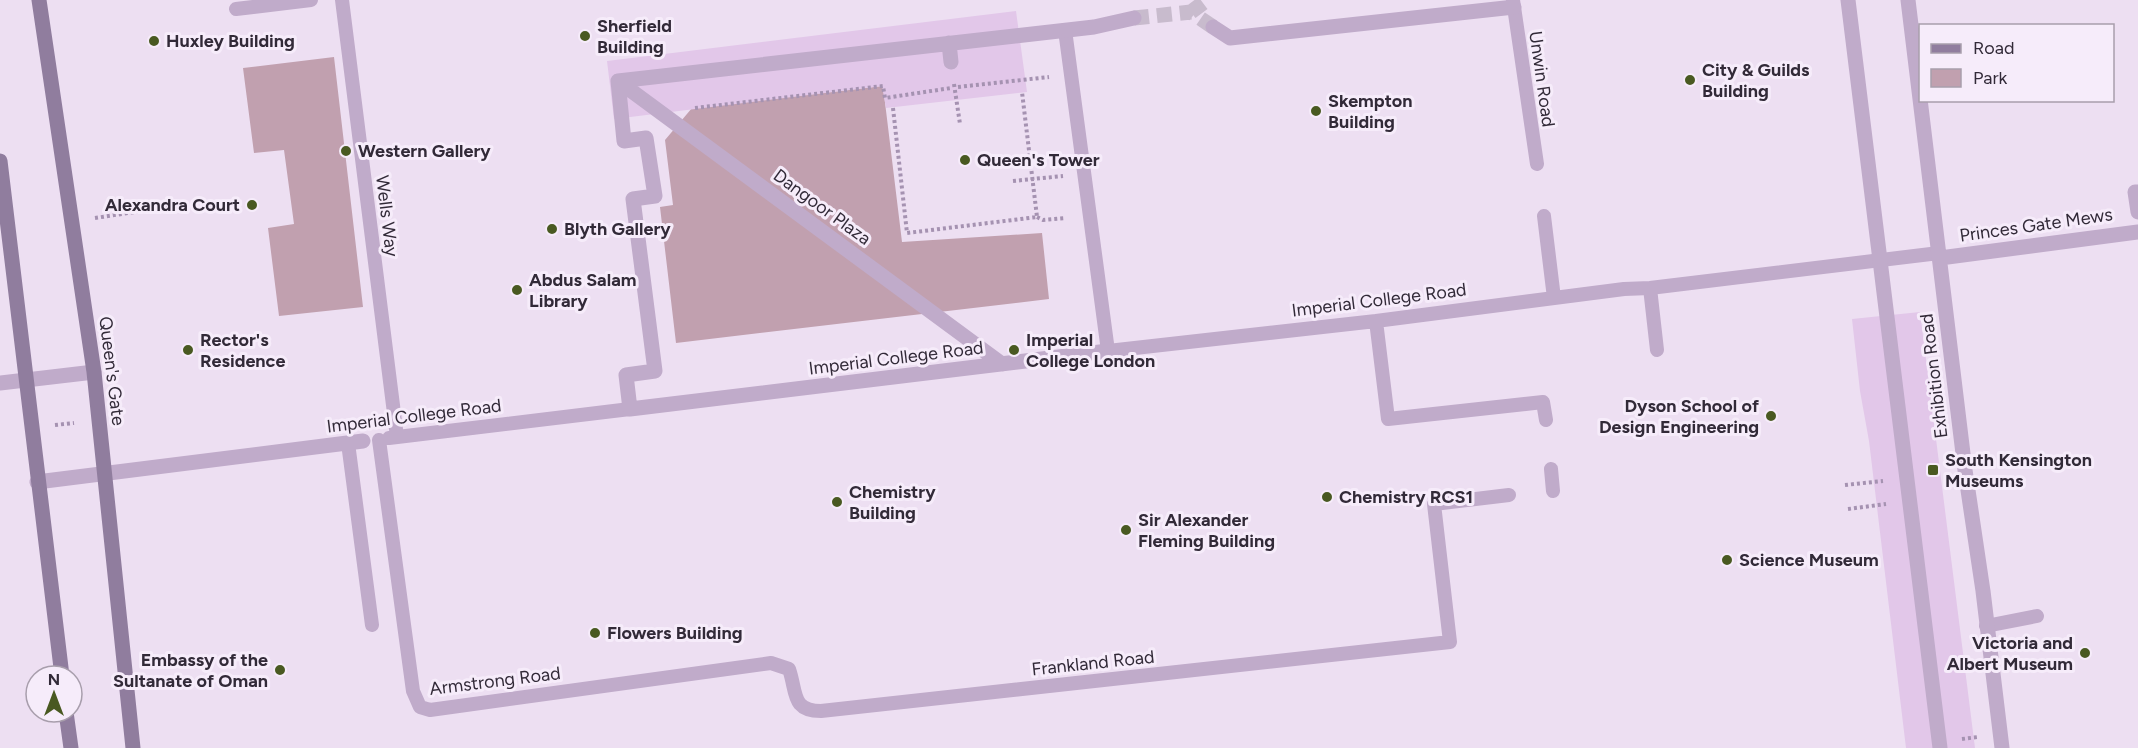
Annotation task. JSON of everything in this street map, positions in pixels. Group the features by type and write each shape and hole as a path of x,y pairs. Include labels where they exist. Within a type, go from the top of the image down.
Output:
{"street":[{"name":"Queen's Gate","path":"39,0 94,372 133,748"},
{"path":"1848,0 1940,748"},
{"name":"Exhibition Road","path":"1910,0 1919,79"},
{"path":"1213,27 1230,38 1513,4"},
{"path":"630,409 626,375 655,371 633,199 635,195 655,196 646,138 628,145 624,141 618,81 1094,27 1134,18"},
{"path":"949,43 951,62"},
{"name":"Dangoor Plaza","path":"618,81 1002,364"},
{"name":"Exhibition Road","path":"1922,102 1963,458 2002,748"},
{"path":"0,161 60,664"},
{"name":"Princes Gate Mews","path":"2138,192 2135,192 2138,212"},
{"name":"Princes Gate Mews","path":"1939,256 2138,232"},
{"name":"Imperial College Road","path":"630,409 1108,351"},
{"path":"0,383 94,372"},
{"name":"Imperial College Road","path":"37,482 363,441"},
{"path":"68,724 71,748"}],"lane":[{"path":"236,9 311,0"},
{"name":"Wells Way","path":"342,0 397,437"},
{"name":"Unwin Road","path":"1513,4 1537,164"},
{"path":"1065,30 1108,351"},
{"path":"1544,216 1554,297"},
{"name":"Imperial College Road","path":"1108,351 1376,321 1554,297 1650,288 1881,260 1939,256"},
{"path":"1650,288 1658,350"},
{"path":"1376,321 1388,419 1544,402 1545,420"},
{"name":"Imperial College Road","path":"363,441 630,409"},
{"name":"Armstrong Road","path":"379,440 413,691 420,707 430,710 771,663"},
{"path":"348,443 372,625"},
{"path":"1551,469 1553,491"},
{"name":"Frankland Road","path":"771,663 780,664 789,669 796,699 800,706 808,711 821,711 1450,642 1434,504 1509,495"},
{"path":"1986,626 2037,616"}],"path":[{"path":"692,108 883,86 885,98 955,87 1071,74"},
{"path":"1022,92 1037,218"},
{"path":"728,95 730,103"},
{"path":"956,101 960,124"},
{"path":"893,108 907,233 1037,218 1043,220 1090,215"},
{"path":"1013,181 1084,174"},
{"path":"92,219 181,205"},
{"path":"51,426 75,423"},
{"path":"1845,485 1870,482"}],"green space":[{"path":"334,57 363,307 279,316 268,228 294,224 284,150 254,153 243,68"},
{"path":"883,86 902,242 1042,233 1049,299 676,343 660,207 673,205 665,140 692,108"}],"shaded area":[{"path":"1016,11 1027,92 886,108 882,86 614,119 607,61"},
{"path":"1920,312 1975,748 1906,748 1869,441 1860,391 1852,319"}],"tunnel":[{"path":"1191,12 1207,0"},
{"path":"1134,18 1191,12 1213,27"}],"place":[{"name":"Sherfield Building","path":"585,36"},
{"name":"Huxley Building","path":"154,41"},
{"name":"City & Guilds Building","path":"1690,80"},
{"name":"Skempton Building","path":"1316,111"},
{"name":"Western Gallery","path":"346,151"},
{"name":"Queen's Tower","path":"965,160"},
{"name":"Alexandra Court","path":"252,205"},
{"name":"Blyth Gallery","path":"552,229"},
{"name":"Abdus Salam Library","path":"517,290"},
{"name":"Rector's Residence","path":"188,350"},
{"name":"Imperial College London","path":"1014,350"},
{"name":"Dyson School of Design Engineering","path":"1771,416"},
{"name":"South Kensington Museums","path":"1933,470"},
{"name":"Chemistry RCS1","path":"1327,497"},
{"name":"Chemistry Building","path":"837,502"},
{"name":"Sir Alexander Fleming Building","path":"1126,530"},
{"name":"Science Museum","path":"1727,560"},
{"name":"Flowers Building","path":"595,633"},
{"name":"Victoria and Albert Museum","path":"2085,653"},
{"name":"Embassy of the Sultanate of Oman","path":"280,670"}]}
